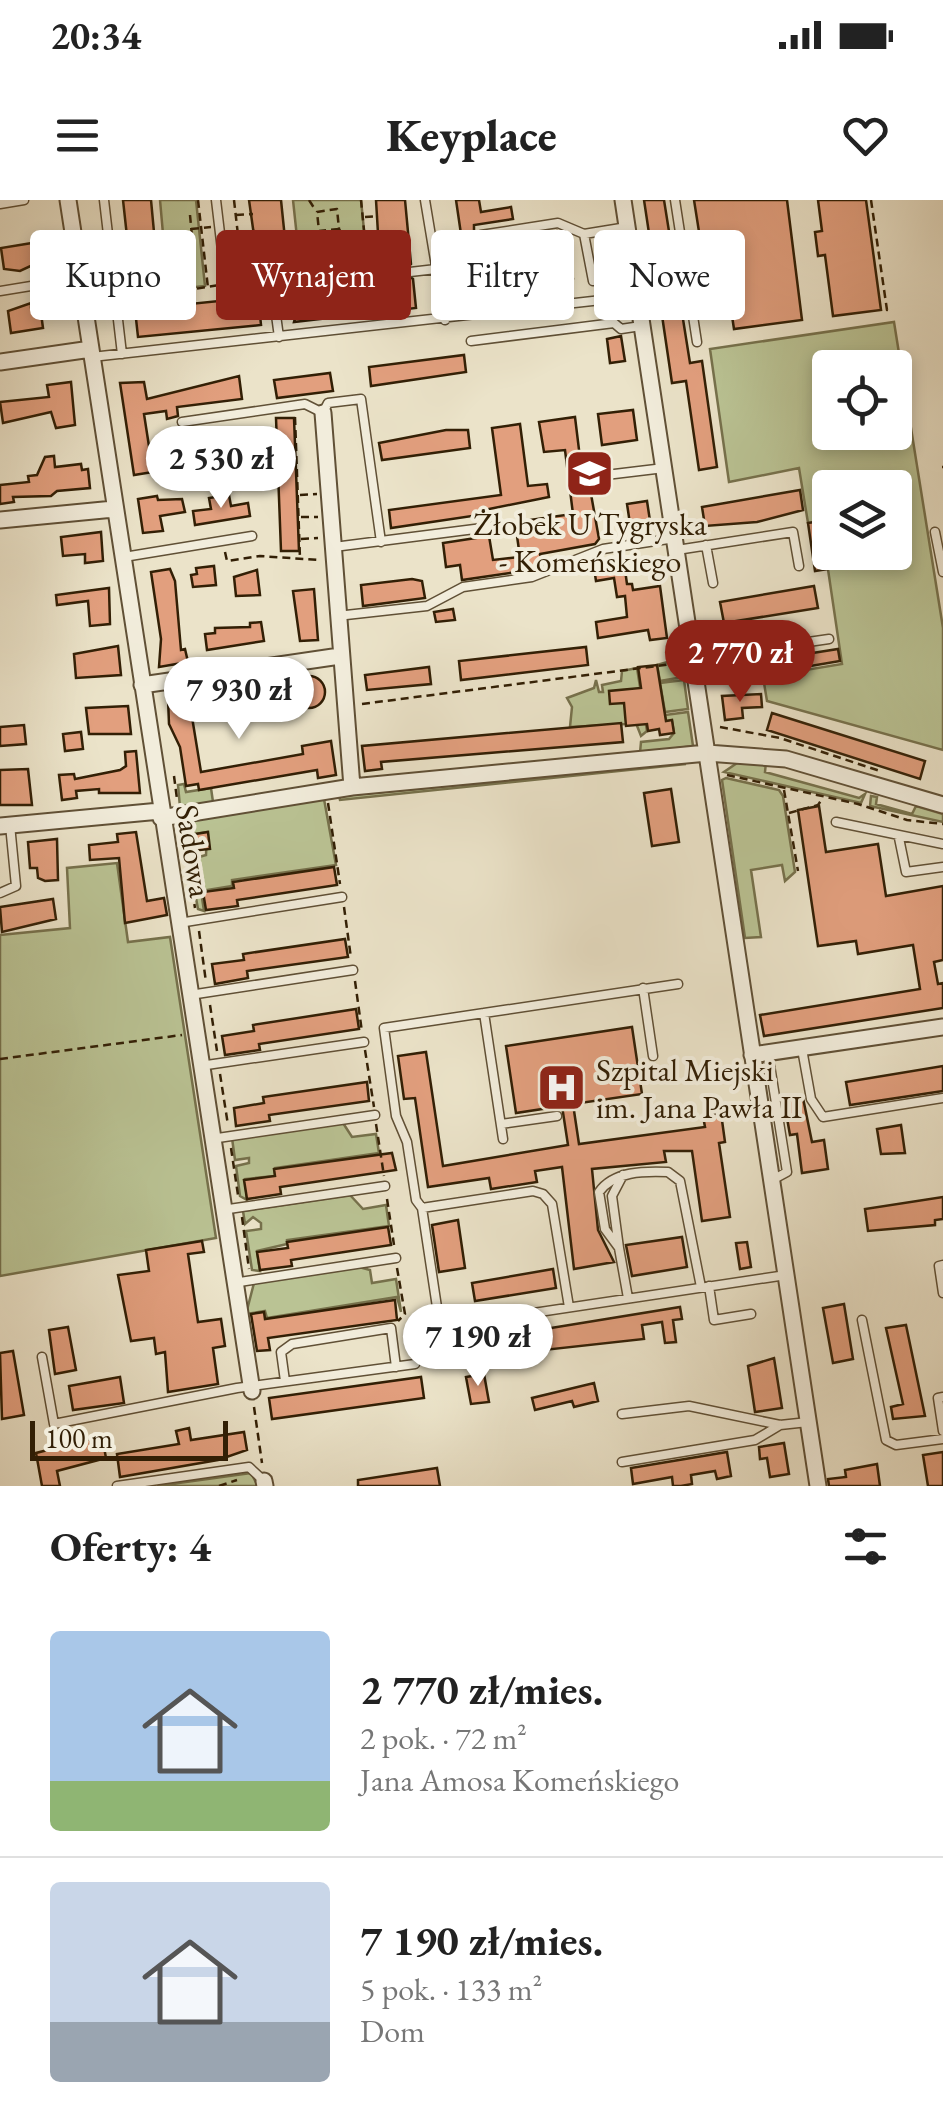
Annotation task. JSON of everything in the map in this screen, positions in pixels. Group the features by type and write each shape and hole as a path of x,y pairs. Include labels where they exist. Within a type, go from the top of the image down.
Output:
{"street":[{"name":"Sadowa","path":"68,200 73,230"},
{"path":"622,200 627,230"},
{"name":"Sadowa","path":"86,320 251,1389"},
{"path":"641,320 707,753 760,1054 771,1180 818,1486"},
{"path":"0,362 91,353"},
{"path":"323,413 352,787"},
{"path":"0,520 114,509"},
{"path":"142,684 340,656"},
{"path":"5,826 160,814 352,787 707,753 786,759 943,805"},
{"path":"760,1054 943,1027"}],"lane":[{"path":"0,204 24,200"},
{"path":"104,200 122,354"},
{"path":"216,200 220,230"},
{"path":"425,200 431,238"},
{"path":"676,200 680,256 697,342"},
{"path":"513,230 558,223 584,234 627,227"},
{"path":"584,234 592,281"},
{"path":"0,290 30,286"},
{"path":"277,320 279,337"},
{"path":"91,353 122,354 444,320"},
{"path":"471,341 614,322 621,328 642,326"},
{"path":"182,422 294,406 314,406 323,413 328,403 337,399 362,399 381,542"},
{"path":"606,474 664,468"},
{"path":"333,549 498,526"},
{"path":"337,616 426,606 463,587 532,577 603,549 706,545 793,532 799,566"},
{"path":"936,532 943,572"},
{"path":"123,557 252,536"},
{"path":"706,545 713,584"},
{"path":"692,642 752,634 767,648 829,639"},
{"path":"836,822 943,844"},
{"path":"0,893 16,886 5,826"},
{"path":"899,838 906,872 943,867"},
{"path":"178,923 342,897"},
{"path":"188,995 353,970"},
{"path":"678,984 384,1028 396,1116 407,1142 416,1200 422,1208 440,1327 786,1276"},
{"path":"643,988 653,1056"},
{"path":"484,1013 503,1139"},
{"path":"200,1066 364,1042"},
{"path":"802,1048 811,1099 823,1117 943,1098"},
{"path":"211,1139 375,1115"},
{"path":"501,1124 556,1116"},
{"path":"628,1298 619,1248 605,1229 600,1192 607,1181 622,1175 668,1172 680,1181 714,1320 751,1314"},
{"path":"222,1210 386,1186"},
{"path":"422,1208 533,1191 543,1194 552,1204 569,1307"},
{"path":"233,1283 396,1258"},
{"path":"943,1265 939,1266 943,1292"},
{"path":"862,1320 886,1440 896,1445 943,1435 938,1398 943,1397"},
{"path":"285,1381 281,1352 292,1344 391,1328 396,1366"},
{"path":"42,1357 54,1424 285,1381 414,1364"},
{"path":"622,1414 689,1406 780,1425 808,1422"},
{"path":"622,1462 755,1440 780,1425"},
{"path":"118,1486 249,1467 264,1477"}],"path":[{"path":"198,200 208,288"},
{"path":"234,200 238,230"},
{"path":"309,200 317,212 319,230"},
{"path":"326,230 340,228 337,209 341,200"},
{"path":"362,200 364,230"},
{"path":"871,200 887,310 892,309"},
{"path":"317,212 337,209"},
{"path":"236,215 254,214"},
{"path":"190,215 192,230"},
{"path":"363,217 378,216"},
{"path":"196,290 216,287"},
{"path":"294,406 300,559"},
{"path":"298,495 329,493"},
{"path":"299,517 331,516"},
{"path":"300,539 333,549"},
{"path":"214,554 226,552 227,561 260,556 300,559 333,549"},
{"path":"346,706 615,673 662,662 683,664"},
{"path":"720,774 823,796 907,820 943,824"},
{"path":"174,776 179,809"},
{"path":"784,788 798,870"},
{"path":"326,791 405,1314"},
{"path":"788,814 818,805 823,796"},
{"path":"0,1059 194,1034"},
{"path":"251,1389 264,1477"}],"green space":[{"path":"160,200 196,200 205,286 196,287 196,230 163,230"},
{"path":"293,200 361,200 364,230 296,230"},
{"path":"894,322 898,350 812,350 812,450 912,450 912,434 943,628 943,750 767,701 763,677 842,664 828,570 912,570 912,470 812,470 812,523 808,523 799,468 729,482 710,349"},
{"path":"671,661 681,664 683,677 660,681 657,665"},
{"path":"637,668 647,731 641,736 632,713 626,724 570,727 572,707 567,698 594,688 596,680 599,692 603,692 602,685 621,681 622,671"},
{"path":"684,680 688,709 665,712 660,683"},
{"path":"688,712 693,746 640,753 641,742 669,739 674,733 672,721 666,721 665,715"},
{"path":"740,761 766,762 765,772 859,798 865,794 861,803 724,772"},
{"path":"686,764 340,800 339,796"},
{"path":"722,780 779,790 783,796 795,872 785,881 782,865 751,870 761,937 745,938"},
{"path":"184,784 186,792 211,788 213,802 180,807 178,785"},
{"path":"871,796 877,797 876,804 912,814 916,806 943,814 943,822 870,806"},
{"path":"324,799 336,865 232,880 232,886 201,891 204,911 198,909 189,860 206,855 207,832 188,835 187,839 184,821"},
{"path":"117,863 128,942 170,937 216,1238 0,1276 0,935 70,928 67,868"},
{"path":"343,1123 352,1137 376,1134 379,1153 275,1168 275,1176 245,1179 247,1200 240,1196 236,1166 249,1163 249,1158 235,1160 232,1138"},
{"path":"350,1195 363,1209 386,1205 389,1226 287,1240 287,1244 257,1251 260,1271 252,1270 246,1231 261,1229 261,1223 253,1217 245,1224 243,1211"},
{"path":"359,1267 370,1270 372,1283 396,1279 401,1312 397,1297 267,1318 265,1311 246,1314 254,1283"},
{"path":"251,1473 258,1486 157,1486"}],"building":[{"path":"123,200 151,200 154,230 126,230"},
{"path":"249,200 281,200 284,230 253,230"},
{"path":"376,200 405,200 408,230 378,230"},
{"path":"456,200 479,200 481,212 511,207 513,219 460,230"},
{"path":"644,200 664,200 669,230 649,230"},
{"path":"694,200 787,200 802,320 734,329 733,320 745,320 745,230 699,230"},
{"path":"818,200 866,200 881,310 833,316 825,255 818,256 815,232 822,231"},
{"path":"30,243 30,266 20,271 4,269 1,248"},
{"path":"411,278 413,279 416,308 411,309"},
{"path":"216,301 216,320 260,320 261,325 138,337 136,320 196,320 196,303"},
{"path":"30,303 30,320 42,320 43,328 11,333 8,311"},
{"path":"663,320 683,320 690,363 702,361 717,467 699,470 686,381 672,383"},
{"path":"621,336 625,361 610,363 607,339"},
{"path":"464,355 466,372 371,386 369,367"},
{"path":"330,373 333,391 277,398 274,380"},
{"path":"239,376 242,399 177,407 178,416 167,419 166,411 144,414 153,472 134,475 120,383 144,382 147,399"},
{"path":"71,382 75,425 56,428 51,412 3,423 0,402 49,397 47,385"},
{"path":"633,410 637,440 602,445 598,414"},
{"path":"575,417 580,458 594,457 595,473 599,472 602,493 591,494 599,539 595,544 540,554 542,565 530,570 462,580 460,565 446,567 443,543 489,536 493,560 520,557 515,522 573,514 565,450 544,452 539,422"},
{"path":"276,418 294,418 299,551 281,551"},
{"path":"520,424 528,486 547,484 549,497 479,511 479,515 391,528 389,510 501,495 492,428"},
{"path":"446,430 468,430 470,448 382,460 379,443"},
{"path":"228,439 231,457 196,462 193,445"},
{"path":"54,456 55,467 81,464 82,470 88,469 90,488 57,491 51,496 13,497 14,502 0,504 0,485 29,482 28,476 37,475 45,457"},
{"path":"800,490 803,510 757,522 705,526 702,507"},
{"path":"229,495 231,506 248,503 250,516 195,525 193,511 211,509 209,498"},
{"path":"157,496 158,500 182,499 185,512 160,516 163,531 143,533 138,499"},
{"path":"647,501 652,534 632,537 627,504"},
{"path":"101,532 103,561 85,563 85,554 63,556 61,537"},
{"path":"624,563 627,584 632,584 633,590 660,586 667,638 650,640 648,630 598,638 596,622 627,617 625,596 617,597 614,578 596,581 594,568"},
{"path":"214,566 216,585 193,587 191,575 197,574 196,568"},
{"path":"170,569 175,581 181,650 185,649 188,662 159,667 161,639 151,572"},
{"path":"257,570 260,595 236,596 234,577"},
{"path":"422,581 425,598 363,606 361,585"},
{"path":"814,586 818,608 724,623 720,602"},
{"path":"109,588 110,624 90,626 88,601 57,605 56,595"},
{"path":"314,589 318,640 300,641 293,591"},
{"path":"453,609 455,620 436,622 434,612"},
{"path":"261,622 264,641 207,650 205,634 215,633 215,628 250,627 250,623"},
{"path":"118,646 121,675 76,678 74,654"},
{"path":"586,647 588,665 461,680 459,661"},
{"path":"838,649 840,661 758,675 756,662"},
{"path":"735,662 737,678 719,680 717,664"},
{"path":"657,665 666,721 672,720 674,733 660,735 659,729 648,731 647,724 626,726 624,703 610,704 609,691 641,688 638,667"},
{"path":"429,667 431,684 367,690 365,675"},
{"path":"309,676 320,681 325,692 320,703 309,708 298,703 293,692 298,681"},
{"path":"274,682 278,703 192,717 201,772 303,754 302,746 331,741 336,775 318,778 317,770 199,790 198,784 186,786 180,747 169,724 168,698 188,694 190,702"},
{"path":"761,694 762,707 742,708 743,718 725,720 722,696"},
{"path":"128,706 131,734 89,734 86,708"},
{"path":"772,713 925,761 920,779 767,730"},
{"path":"621,723 623,742 381,762 382,769 365,771 362,746"},
{"path":"24,725 26,744 0,746 0,727"},
{"path":"81,732 83,749 65,751 63,734"},
{"path":"136,751 140,793 76,791 77,798 62,800 59,775 74,774 75,779 120,770 126,766 125,752"},
{"path":"28,769 32,805 0,805 0,770"},
{"path":"671,789 679,842 652,846 644,793"},
{"path":"819,806 826,852 878,844 886,896 943,886 943,960 934,962 938,984 943,983 943,1008 764,1036 760,1015 920,989 913,945 858,954 856,941 818,946 798,810"},
{"path":"136,832 147,901 164,898 167,915 125,923 119,858 90,860 89,845 118,842 117,834"},
{"path":"208,832 210,849 191,851 189,835"},
{"path":"57,839 58,880 45,881 38,878 37,868 30,868 28,842"},
{"path":"334,867 337,885 237,900 238,906 206,910 203,892 234,888 233,882"},
{"path":"53,899 56,919 2,932 0,907"},
{"path":"345,939 348,957 247,971 248,978 215,984 212,964 244,960 243,954"},
{"path":"356,1009 359,1029 259,1044 260,1050 225,1055 222,1036 254,1031 253,1025"},
{"path":"632,1027 642,1094 573,1104 579,1144 705,1127 703,1116 721,1113 725,1142 719,1143 730,1217 702,1221 692,1151 664,1151 666,1162 592,1169 598,1230 614,1262 574,1269 562,1167 535,1171 537,1182 491,1189 489,1178 428,1187 415,1098 404,1099 398,1056 426,1052 443,1166 568,1145 562,1106 516,1113 506,1046"},
{"path":"943,1066 943,1091 850,1105 846,1082"},
{"path":"367,1082 369,1101 269,1115 270,1121 236,1126 234,1108 264,1103 263,1097"},
{"path":"803,1098 812,1142 824,1140 828,1169 802,1173 797,1134 790,1135 784,1101"},
{"path":"901,1125 905,1153 881,1154 877,1129"},
{"path":"392,1153 396,1170 280,1187 281,1194 247,1199 244,1180 275,1176 274,1169"},
{"path":"943,1197 943,1219 935,1220 935,1225 868,1231 865,1209"},
{"path":"458,1220 465,1268 439,1272 432,1225"},
{"path":"388,1227 391,1245 291,1260 292,1266 260,1270 257,1252 288,1248 287,1242"},
{"path":"682,1237 687,1267 632,1276 626,1245"},
{"path":"202,1241 204,1252 188,1254 198,1322 221,1319 225,1346 213,1348 218,1384 168,1392 165,1352 156,1354 154,1338 131,1341 118,1275 149,1271 146,1250"},
{"path":"747,1242 751,1267 740,1269 736,1243"},
{"path":"553,1269 556,1288 475,1301 472,1283"},
{"path":"395,1300 397,1320 268,1338 270,1350 257,1351 251,1314 264,1312 265,1319"},
{"path":"844,1304 853,1359 833,1363 823,1308"},
{"path":"680,1307 682,1319 673,1320 676,1342 665,1343 662,1322 642,1325 644,1339 517,1353 514,1334"},
{"path":"906,1325 925,1416 893,1419 891,1407 903,1404 886,1328"},
{"path":"68,1327 76,1370 55,1374 49,1330"},
{"path":"470,1340 473,1358 436,1359 434,1346"},
{"path":"13,1351 24,1415 2,1419 0,1353"},
{"path":"774,1358 782,1408 755,1412 748,1366"},
{"path":"484,1374 489,1402 471,1404 466,1377"},
{"path":"120,1377 124,1403 73,1410 69,1386"},
{"path":"421,1377 424,1398 272,1419 269,1398"},
{"path":"594,1383 598,1401 574,1407 572,1401 535,1410 532,1398"},
{"path":"189,1428 191,1440 244,1432 247,1450 218,1460 120,1477 117,1454 179,1444 176,1431"},
{"path":"102,1436 106,1458 57,1471 60,1486 42,1486 36,1453"},
{"path":"784,1443 789,1474 770,1477 767,1458 760,1459 759,1447"},
{"path":"727,1452 731,1476 717,1479 715,1471 691,1475 692,1484 681,1486 673,1486 672,1477 633,1484 631,1468"},
{"path":"943,1452 943,1486 928,1486 923,1455"},
{"path":"877,1464 880,1486 829,1486 828,1479 846,1477 845,1470"},
{"path":"437,1468 440,1486 358,1486 358,1480"}],"place":[{"name":"Żłobek U Tygryska - Komeńskiego","path":"590,474"},
{"name":"Szpital Miejski im. Jana Pawła II","path":"561,1088"}]}
